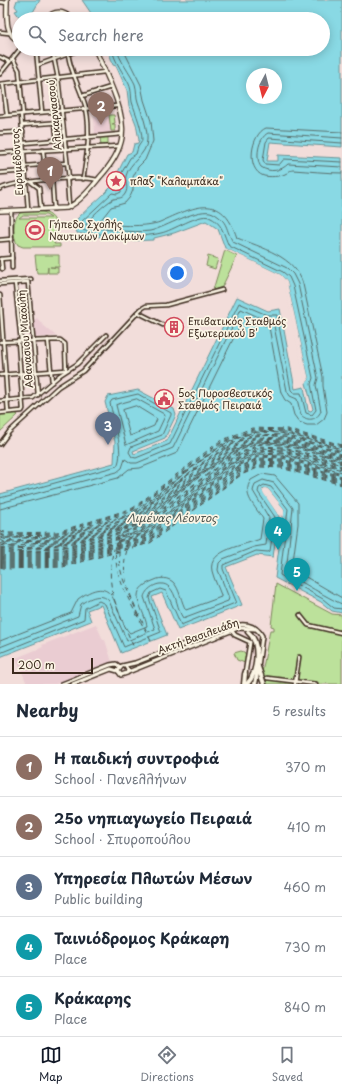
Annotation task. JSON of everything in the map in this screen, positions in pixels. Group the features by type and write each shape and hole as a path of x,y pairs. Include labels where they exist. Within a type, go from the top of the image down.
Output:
{"main road":[{"path":"7,1 9,33 12,35"},
{"path":"0,211 69,207 86,194 109,166 119,146 122,134 118,106 98,56"},
{"path":"245,684 253,674 256,653 254,638 248,632"},
{"path":"254,684 258,667"},
{"path":"258,667 264,684"},
{"path":"245,674 245,684"}],"street":[{"path":"0,2 7,1"},
{"path":"0,32 9,33"},
{"path":"0,74 15,56"},
{"path":"37,56 42,112"},
{"name":"Αλικαρνασσού","path":"53,56 58,78 67,163 69,207"},
{"path":"38,65 63,56"},
{"path":"70,56 86,109 88,149 83,179"},
{"path":"0,57 10,62"},
{"name":"Ευρυμέδοντος","path":"13,59 18,68 20,82 22,124 28,183 28,209"},
{"path":"7,115 2,84 105,72"},
{"path":"82,96 111,87"},
{"path":"0,116 118,106"},
{"path":"22,124 62,122"},
{"path":"55,123 56,140"},
{"path":"0,133 23,132"},
{"path":"24,143 122,134"},
{"path":"0,153 119,146"},
{"path":"44,150 46,180"},
{"path":"26,166 67,163"},
{"path":"0,173 26,171"},
{"path":"0,189 12,184 46,180 98,180"},
{"path":"52,180 54,209"},
{"path":"28,183 40,188 41,209"},
{"path":"11,210 12,268"},
{"path":"0,240 12,239"},
{"path":"2,269 0,259 12,258"},
{"path":"0,281 31,279 28,282 0,284"},
{"name":"Αθανασιου Μιαούλη","path":"28,282 38,395"},
{"path":"0,413 22,411 23,400 15,283"},
{"path":"0,444 9,432 58,387 83,371 137,312 146,306 166,305 222,290"},
{"path":"0,295 2,342 6,374 8,412"},
{"path":"137,312 163,324"},
{"path":"0,401 31,399 38,395 66,370 77,364 106,335"},
{"path":"48,340 52,383"},
{"path":"2,342 60,340 65,344 66,370"},
{"path":"0,375 66,370"},
{"path":"300,615 308,626 342,633"},
{"name":"Ακτή Βασιλειάδη","path":"62,684 110,665 116,664 120,667 126,667 229,627 247,624 256,630"},
{"path":"229,627 231,631 250,642 245,674"},
{"name":"Ακτή Βασιλειάδη","path":"73,684 111,669 118,671 122,676 128,672 238,628 246,627 256,630"},
{"path":"238,628 248,632"},
{"path":"256,630 262,638 258,667"},
{"path":"296,683 299,657"},
{"path":"118,671 120,667"},
{"path":"126,667 128,672"},
{"path":"267,678 296,683 316,684"}],"shaded area":[{"path":"103,110 106,110 106,115 116,114 117,132 95,134 94,116 103,115"},
{"path":"37,318 56,336 33,338 32,321"},
{"path":"96,624 103,640 105,640 112,662 56,684 27,684 16,658 43,647 42,645"}],"green space":[{"path":"109,115 114,115 115,123 112,124 115,124 115,131 111,131"},
{"path":"100,137 108,137 108,145 101,146"},
{"name":"Γήπεδο Σχολής Ναυτικών Δοκίμων","path":"32,212 44,212 49,214 53,217 55,222 56,235 54,244 60,244 60,247 23,247 18,245 14,233 14,224 20,213","holes":["23,215 46,215 51,218 19,218"]},
{"path":"225,250 237,256 222,287 213,290"},
{"path":"35,255 59,255 59,267 50,267 58,268 58,273 48,273 48,267 47,273 37,273"},
{"path":"208,256 218,259 215,269 206,266"},
{"path":"14,412 18,415 0,432 0,414"},
{"path":"276,584 332,614 342,615 342,684 266,684 262,673 270,630 274,630 274,627 271,626"},
{"path":"241,651 247,656 245,663 237,660 234,653"}],"water":[{"path":"17,0 40,0 33,12 16,12 15,11 18,10 15,6"},
{"name":"Λιμένας Λέοντος","path":"82,0 342,0 342,147 270,142 267,161 278,161 278,155 342,158 342,613 332,611 321,602 275,578 284,509 268,489 264,488 262,490 279,516 273,557 257,555 226,567 242,605 178,630 162,593 152,597 167,635 121,653 101,605 87,610 91,621 0,657 0,494 114,463 115,442 105,402 108,396 138,390 174,409 176,415 165,438 133,451 134,454 167,441 237,297 268,311 280,309 295,389 304,387 308,410 311,411 313,409 306,383 309,380 287,282 281,275 225,248 218,229 206,221 174,233 154,238 154,240 124,241 77,233 76,228 71,227 76,227 75,222 78,218 112,186 118,190 118,172 127,154 132,152 134,144 138,143 139,140 136,124 129,106 127,90 116,66 113,65 110,56 330,56 330,12 90,12"}],"pier":[{"path":"225,248 281,275 287,282 309,380 306,383 284,280 225,250"},
{"path":"265,488 268,489 284,509 284,517 282,515 282,510 267,491 265,492 281,515 279,516 264,494 262,490"}],"ferry route":[{"path":"0,531 10,533 57,532 133,508 220,441 252,428 287,429 342,445"},
{"path":"0,532 10,534 57,533 133,509 221,442 253,429 287,430 342,446"},
{"path":"0,538 10,535 57,534 133,510 221,443 253,430 287,431 342,447"},
{"path":"10,536 58,535 134,511 222,444 253,431 287,432 342,448"},
{"path":"151,641 126,593 119,576 116,560 116,543 122,527 134,512 222,445 253,432 286,433 342,449"},
{"path":"134,513 191,468 222,446 237,438 253,433 273,432 285,434 342,450"},
{"path":"6,538 58,537 135,514 223,447 253,434 286,435 342,451"},
{"path":"4,538 58,538 136,514 224,448 254,435 286,436 342,452"},
{"path":"136,516 212,457 243,439 255,436 277,436 299,440 342,453"},
{"path":"1,538 10,541 58,539 137,516 225,449 254,437 286,438 342,454"},
{"path":"0,544 9,541 58,540 137,517 226,450 254,438 286,439 342,455"},
{"path":"116,544 124,531 138,518 226,451 254,439 285,440 342,456"},
{"path":"137,519 227,452 255,440 285,441 342,457"},
{"path":"6,543 59,542 138,520 227,453 255,441 285,442 342,458"},
{"path":"4,543 59,543 139,521 228,454 255,442 285,443 342,459"},
{"path":"134,523 139,522 196,477 229,454 255,443 265,442 287,444 342,460"},
{"path":"132,525 140,523 197,478 230,455 256,444 266,443 287,445 342,461"},
{"path":"130,526 140,524 197,479 230,456 256,445 266,444 287,446 342,462"},
{"path":"0,547 9,549 59,547 141,524 230,457 256,446 284,447 342,463"},
{"path":"0,548 9,550 60,548 141,525 230,458 256,447 284,448 342,464"},
{"path":"126,531 142,526 231,459 256,448 284,449 342,465"},
{"path":"0,550 8,552 60,550 142,527 231,460 256,449 284,450 342,466"},
{"path":"0,551 8,553 60,551 143,528 232,461 257,450 284,451 342,467"},
{"path":"142,530 218,472 248,454 258,451 280,452 301,456 342,468"},
{"path":"0,552 8,554 60,552 144,530 233,462 257,452 283,453 342,469"},
{"path":"120,537 144,531 233,463 257,453 283,454 342,470"},
{"path":"0,554 8,556 61,554 144,532 234,464 257,454 283,455 342,472"},
{"path":"119,540 145,533 234,465 257,455 283,456 342,473"},
{"path":"118,541 145,533 235,466 258,456 283,457 342,474"},
{"path":"118,542 146,534 235,467 258,457 282,458 342,475"},
{"path":"0,558 8,560 61,558 146,535 236,468 258,458 282,459 342,476"},
{"path":"0,559 8,561 61,559 147,536 236,468 258,459 282,460 342,477"},
{"path":"0,560 7,562 62,560 147,537 237,469 258,460 282,461 342,478"},
{"path":"116,546 148,538 237,470 259,461 282,462 342,479"},
{"path":"116,547 148,539 238,471 259,462 282,463 342,480"},
{"path":"116,548 149,540 238,472 259,463 282,464 342,481"},
{"path":"116,549 149,541 239,473 259,464 281,465 342,482"},
{"path":"0,565 7,567 62,565 149,542 240,474 259,465 281,466 342,483"},
{"path":"0,566 7,568 63,566 150,543 240,475 260,466 281,467 342,484"},
{"path":"0,567 7,569 63,567 150,543 241,475 260,467 281,468 342,485"},
{"path":"8,537 58,536 131,514"},
{"path":"8,542 58,541 134,520"},
{"path":"3,544 9,546 59,544 130,524"},
{"path":"1,545 16,547 49,546 82,539 128,526"},
{"path":"0,545 16,548 48,547 127,527"},
{"path":"0,549 30,552 62,548 123,532"},
{"path":"0,534 7,536"},
{"path":"0,535 4,536"},
{"path":"0,553 8,555 60,553 117,538"},
{"path":"0,540 5,542"},
{"path":"0,555 8,557 61,555 116,540"},
{"path":"0,556 8,558 61,556 115,542"},
{"path":"0,557 8,559 61,557 115,543"},
{"path":"115,546 111,561 111,587 118,610 134,648"},
{"path":"0,561 7,563 62,561 113,547"},
{"path":"0,562 7,564 62,562 113,548"},
{"path":"0,563 7,565 62,563 113,549"},
{"path":"0,564 7,566 62,564 113,550"},
{"path":"127,550 125,560 126,581 146,630"},
{"path":"119,552 119,561 123,578 140,619"}],"place":[{"name":"25ο νηπιαγωγείο Πειραιά","path":"101,125"},
{"name":"πλαζ \"Καλαμπάκα\"","path":"116,181"},
{"name":"Η παιδική συντροφιά","path":"50,190"},
{"name":"Γήπεδο Σχολής Ναυτικών Δοκίμων","path":"35,230"},
{"name":"Επιβατικός Σταθμός Εξωτερικού Β'","path":"174,327"},
{"name":"5ος Πυροσβεστικός Σταθμός Πειραιά","path":"164,399"},
{"name":"Υπηρεσία Πλωτών Μέσων","path":"108,445"},
{"name":"Ταινιόδρομος Κράκαρη","path":"278,550"},
{"name":"Κράκαρης","path":"297,591"}]}
